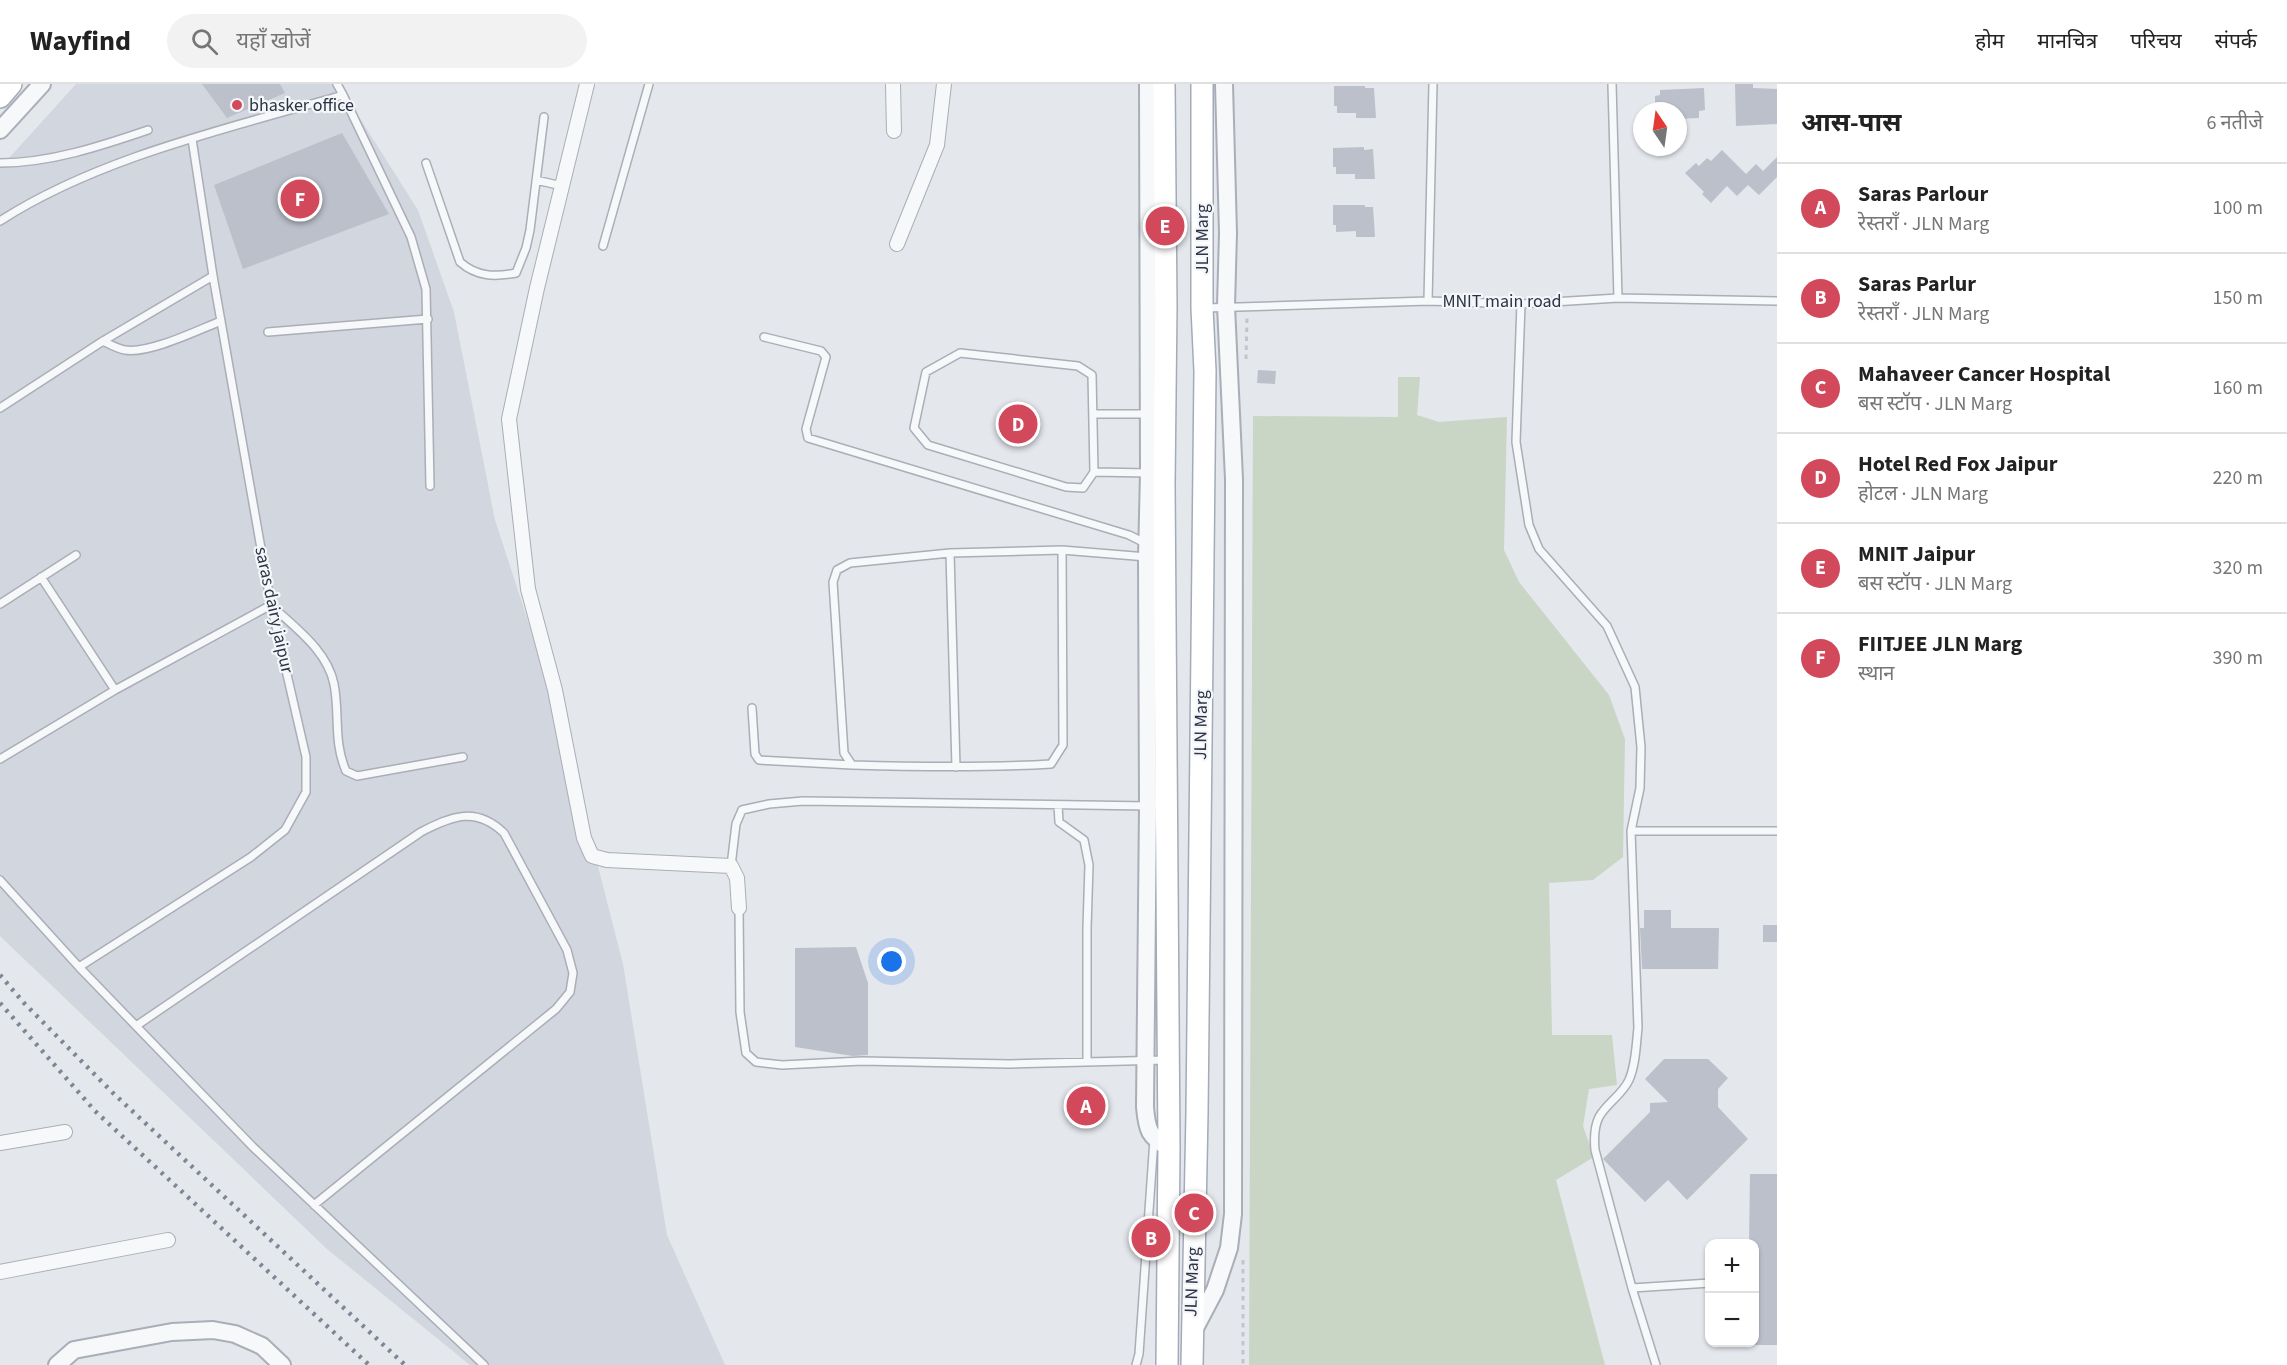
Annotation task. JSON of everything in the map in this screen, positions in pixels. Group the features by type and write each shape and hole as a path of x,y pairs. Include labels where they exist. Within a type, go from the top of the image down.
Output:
{"main road":[{"path":"0,97 11,84"},
{"name":"JLN Marg","path":"1164,84 1157,306 1156,553 1157,806 1168,1060 1162,1144 1167,1365"},
{"name":"JLN Marg","path":"1192,1365 1205,371 1202,308 1202,84"}],"street":[{"path":"0,130 42,84"},
{"path":"588,84 537,288 509,419 528,589 555,690 584,838 592,856 607,860 731,866 737,878 739,908"},
{"path":"893,84 894,131"},
{"path":"897,244 937,145 944,84"},
{"path":"1148,84 1157,306 1149,414 1149,473 1156,553"},
{"path":"1191,1336 1215,1290 1229,1248 1233,1214 1234,479 1226,306 1228,232 1224,84"},
{"path":"1157,806 1145,1059 1146,1124 1162,1144"},
{"path":"0,1143 65,1132"},
{"path":"0,1272 168,1240"},
{"path":"57,1365 74,1350 172,1332 213,1330 235,1334 262,1347 282,1365"}],"lane":[{"path":"337,84 411,237 426,289 430,486"},
{"path":"603,246 649,84"},
{"path":"1428,301 1433,84"},
{"path":"1612,84 1618,298"},
{"path":"0,221 28,202 136,156 343,95"},
{"path":"426,163 460,262 473,271 496,277 516,273 522,261 530,230 544,117"},
{"path":"0,163 59,156 148,130"},
{"name":"saras dairy jaipur","path":"79,967 251,857 285,830 306,792 306,757 271,605 213,276 192,139"},
{"path":"536,180 562,186"},
{"path":"0,408 103,341 213,276"},
{"name":"MNIT main road","path":"1202,308 1428,301 1521,304 1618,298 1777,301"},
{"path":"1521,304 1516,442 1529,525 1539,549 1607,626 1635,687 1641,747 1640,788 1631,831 1638,1028 1635,1061 1629,1080 1617,1098 1599,1117 1594,1133 1600,1175 1656,1365"},
{"path":"268,332 428,319"},
{"path":"103,341 125,351 141,349 159,345 221,321"},
{"path":"764,337 821,351 826,357 806,429 808,438 1129,535 1156,553"},
{"path":"960,353 1078,366 1092,375 1094,414 1094,472 1083,488 1066,487 928,446 914,428 926,372 960,353"},
{"path":"1094,414 1149,414"},
{"path":"1094,472 1149,473"},
{"path":"852,765 844,753 833,582 837,570 850,563 950,553 1062,550 1156,553"},
{"path":"752,708 755,754 759,760 956,767 1051,764 1063,745 1062,550"},
{"path":"950,553 956,767"},
{"path":"0,604 76,555"},
{"path":"42,577 115,690"},
{"path":"0,759 115,690 271,605 314,644 328,668 334,684 339,755 346,771 357,776 464,757"},
{"path":"731,866 736,824 742,810 757,806 803,801 1157,806"},
{"path":"1058,805 1059,822 1084,840 1089,865 1087,1062"},
{"path":"135,1026 429,828 443,820 462,816 481,817 492,821 504,833 567,950 573,973 570,992 556,1009 314,1204"},
{"path":"1631,831 1777,831"},
{"path":"0,880 79,967 253,1147 484,1365"},
{"path":"739,908 740,1012 746,1053 756,1062 782,1065 862,1061 1009,1064 1168,1060"},
{"path":"1136,1365 1162,1144"},
{"path":"1632,1288 1705,1282"}],"shaded area":[{"path":"76,84 338,84 418,210 454,312 495,520 562,726 623,964 667,1235 725,1365 470,1365 327,1249 0,936 0,168"}],"green space":[{"path":"1398,377 1420,377 1417,415 1439,422 1507,417 1504,550 1519,582 1609,695 1625,739 1623,857 1593,880 1549,883 1552,1035 1612,1035 1617,1085 1589,1089 1583,1126 1594,1157 1556,1180 1605,1365 1249,1365 1253,416 1398,417"}],"building":[{"name":"bhasker office","path":"202,84 280,84 285,93 227,118"},
{"path":"1735,84 1753,84 1753,88 1777,89 1777,124 1736,126"},
{"path":"1334,86 1374,88 1376,118 1356,118 1356,113 1337,113 1337,106 1334,106"},
{"path":"1704,88 1705,110 1699,111 1699,118 1687,119 1687,102 1655,102 1655,96 1660,95 1660,90"},
{"path":"342,133 389,214 243,269 214,185"},
{"path":"1364,147 1364,150 1373,149 1375,179 1355,179 1355,174 1336,174 1336,167 1333,167 1333,148"},
{"path":"1722,150 1746,174 1756,164 1763,171 1777,157 1777,177 1759,195 1748,185 1737,196 1727,186 1711,203 1702,194 1704,192 1685,173 1696,163 1699,166 1707,158 1711,161"},
{"path":"1333,205 1373,207 1375,237 1356,237 1356,231 1336,232 1336,225 1333,225"},
{"path":"1258,370 1276,371 1275,384 1257,383"},
{"path":"1644,910 1671,910 1671,928 1719,928 1718,969 1642,969 1640,928 1644,928"},
{"path":"1763,925 1777,925 1777,942 1763,942"},
{"path":"856,947 868,983 868,1055 853,1056 795,1047 795,948"},
{"path":"1664,1059 1708,1059 1728,1078 1718,1089 1718,1107 1748,1139 1687,1200 1668,1180 1645,1202 1603,1159 1650,1112 1650,1103 1668,1102 1645,1079"},
{"path":"1750,1174 1777,1174 1777,1345 1759,1345 1759,1239 1749,1239"}],"railway":[{"path":"0,975 24,1003 114,1094 405,1365"},
{"path":"0,1003 95,1111 369,1365"}],"place":[{"name":"bhasker office","path":"237,105"},
{"name":"FIITJEE JLN Marg","path":"300,199"},
{"name":"MNIT Jaipur","path":"1165,226"},
{"name":"Hotel Red Fox Jaipur","path":"1018,424"},
{"name":"Saras Parlour","path":"1086,1106"},
{"name":"Mahaveer Cancer Hospital","path":"1194,1213"},
{"name":"Saras Parlur","path":"1151,1238"}]}
